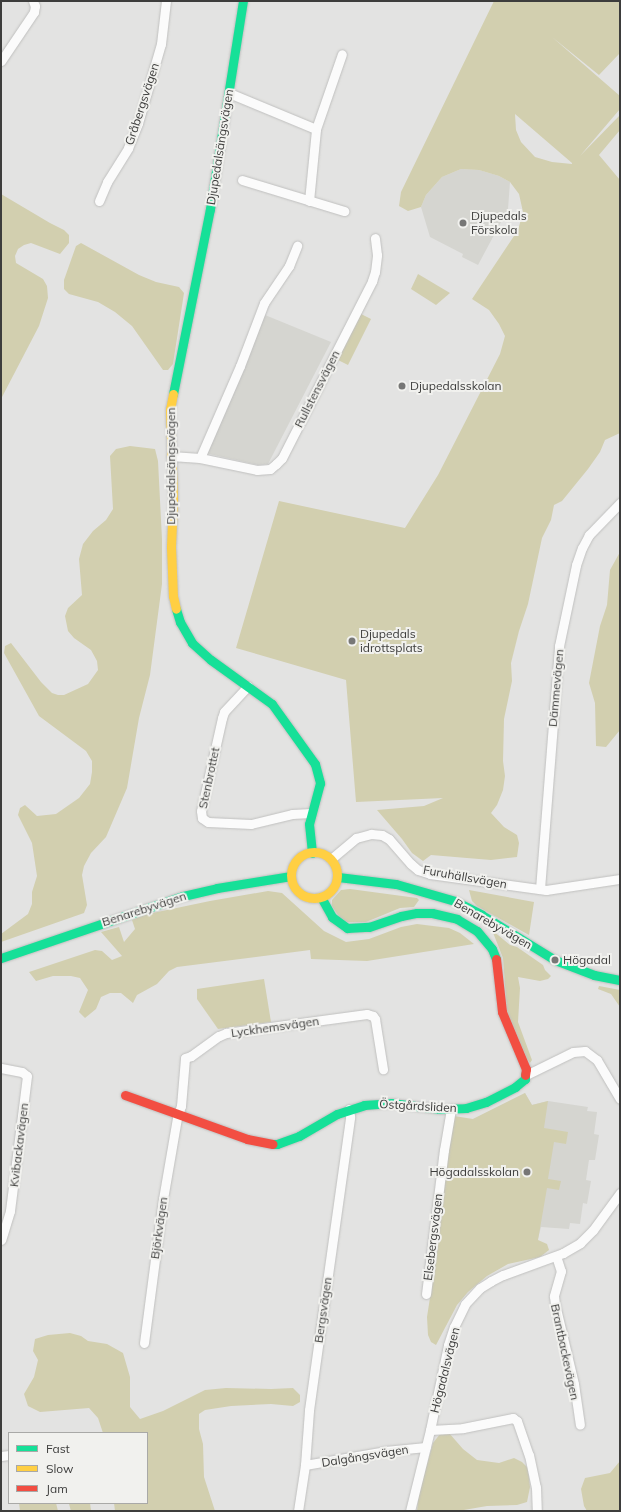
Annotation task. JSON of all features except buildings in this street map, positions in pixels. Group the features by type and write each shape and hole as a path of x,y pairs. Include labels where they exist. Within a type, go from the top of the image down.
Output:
{"street":[{"path":"1,61 34,12 35,6 33,1"},
{"name":"Gråbergsvägen","path":"99,200 106,182 128,148 138,123 161,44 166,1"},
{"name":"Djupedalsängsvägen","path":"243,1 210,209 170,409 172,499 171,547 173,596 176,612 185,633 201,652 272,704 315,764 320,783 311,813 308,830 312,853"},
{"path":"309,201 316,129 342,54"},
{"path":"229,93 316,129"},
{"path":"242,180 344,211"},
{"name":"Rullstensvägen","path":"171,456 200,458 257,470 270,469 282,458 372,282 377,255 375,238"},
{"path":"200,458 240,366 264,303 289,266 297,246"},
{"name":"Dämmevägen","path":"540,889 560,639 576,565 582,548 588,535 620,503"},
{"name":"Stenbrottet","path":"248,686 224,712 202,811 202,818 208,822 251,824 292,814 311,813"},
{"name":"Furuhällsvägen","path":"331,859 356,838 372,834 382,835 394,844 404,857 418,870 440,875 540,889 581,886 620,879"},
{"path":"312,853 320,853 331,859 336,868 338,877 332,890 321,897 312,898 303,895 296,889 291,876 297,860 304,855 312,853"},
{"name":"Benarebyvägen","path":"1,958 183,896 217,888 291,876"},
{"name":"Benarebyvägen","path":"338,877 396,884 455,901 482,915 555,960 588,973 620,980"},
{"path":"321,897 332,917 348,928 369,927 400,916 417,913 432,913 456,919 477,930 492,949 497,963 502,1012 526,1069 526,1075 573,1052 585,1050 597,1060 620,1099"},
{"name":"Lyckhemsvägen","path":"179,1113 184,1083 185,1058 191,1056 219,1036 226,1034 366,1014 372,1015 375,1019 383,1069"},
{"name":"Kvibackavägen","path":"1,1068 22,1072 27,1076 10,1211 4,1223 1,1240"},
{"name":"Östgårdsliden","path":"125,1094 252,1140 277,1144 299,1136 349,1109 364,1105 391,1102 451,1110 466,1108 486,1102 522,1082 526,1075"},
{"name":"Bergsvägen","path":"298,1511 305,1465 308,1410 350,1117 349,1109"},
{"name":"Elsebergsvägen","path":"426,1294 444,1150 451,1110"},
{"name":"Björkvägen","path":"144,1343 163,1199 179,1113"},
{"name":"Högadalsvägen","path":"410,1511 430,1430 448,1344 464,1304 480,1288 503,1275 556,1256 580,1243 593,1230 620,1193"},
{"name":"Brantbackevägen","path":"556,1256 561,1271 554,1296 555,1304 574,1384 580,1425"},
{"path":"430,1430 463,1428 513,1418 517,1422 529,1456 536,1487 537,1511"},
{"name":"Dalgångsvägen","path":"305,1465 385,1451 426,1447"}],"shaded area":[{"path":"494,1 620,1 620,53 599,75 552,37 620,96 620,109 580,156 620,115 620,130 599,155 620,180 620,433 605,440 600,452 588,469 562,501 554,505 551,520 542,538 528,604 511,663 512,681 504,719 503,761 505,776 503,790 497,805 491,813 504,827 517,835 519,843 517,857 491,860 431,855 423,861 412,853 377,810 424,806 443,798 356,802 346,680 236,648 279,501 405,528 438,475 500,354 505,336 499,324 489,310 472,299 518,230 523,212 519,194 510,182 499,176 479,170 461,169 442,177 426,195 421,207 408,211 399,206 401,192","holes":["515,114 572,163 552,162 535,157 521,142 516,130"]},
{"name":"Djupedals Förskola","path":"461,169 479,170 499,176 510,182 508,209 478,265 462,257 463,254 430,237 421,207 426,195 442,177"},
{"path":"1,194 64,230 69,235 69,243 60,254 31,243 18,249 15,256 16,263 43,279 47,286 48,298 39,326 1,399"},
{"path":"81,243 139,275 156,282 179,287 184,293 173,364 168,370 163,370 132,326 115,312 98,302 69,294 64,289 64,280 76,246"},
{"path":"418,274 450,293 436,305 411,289"},
{"path":"359,313 371,319 348,365 336,359"},
{"path":"265,315 331,342 268,464 258,465 205,453"},
{"path":"130,446 155,449 158,461 162,539 162,584 150,675 139,718 127,788 106,837 91,853 84,866 82,875 87,905 84,913 1,942 1,934 28,914 32,904 32,892 37,876 32,843 18,815 20,808 25,805 37,816 56,814 79,798 90,784 92,772 92,761 86,751 39,716 4,653 5,646 11,643 41,682 52,693 58,695 64,695 88,684 98,670 97,661 91,650 74,638 68,631 65,616 68,608 82,595 79,559 83,544 93,531 106,520 113,509 110,456 116,449"},
{"path":"620,552 620,730 606,747 596,746 595,703 589,683 600,626 607,605 610,570"},
{"path":"350,889 417,898 419,900 414,907 400,908 366,922 347,922 340,918 332,906 332,900 341,890"},
{"path":"469,890 534,902 529,935 477,906 472,901"},
{"path":"268,891 282,893 324,931 346,942 369,939 401,927 417,924 449,928 460,933 474,944 367,961 311,959 310,950 177,967 169,971 157,984 137,995 133,1003 121,993 110,993 101,997 96,1009 85,1018 79,1012 88,990 80,978 71,976 53,976 36,981 29,972 95,950 102,951 112,960 122,956 101,932 119,927 124,942 135,929 132,920 143,915"},
{"path":"492,930 510,945 517,947 543,965 545,970 551,976 548,979 540,981 518,977 520,988 518,1022 532,1060 530,1063 507,1012 503,958"},
{"path":"264,979 271,1022 218,1029 197,999 197,989"},
{"path":"599,986 620,990 620,1007 611,994 598,989"},
{"name":"Högadalsskolan","path":"525,1093 532,1105 548,1101 588,1107 587,1111 597,1112 594,1134 599,1135 595,1160 589,1160 586,1180 591,1181 587,1204 583,1203 580,1224 570,1223 569,1229 541,1227 535,1250 473,1119"},
{"name":"Högadalsskolan","path":"525,1093 532,1105 548,1101 544,1128 568,1132 566,1144 554,1142 548,1179 561,1181 559,1190 547,1188 538,1240 547,1244 549,1250 540,1257 508,1264 487,1276 468,1292 457,1305 436,1345 431,1342 428,1335 427,1317 438,1246 445,1164 454,1116 473,1119"},
{"path":"70,1333 81,1336 88,1341 107,1344 123,1353 130,1377 130,1407 140,1419 163,1411 205,1390 226,1388 293,1388 300,1395 300,1402 293,1406 271,1404 231,1406 205,1410 199,1414 199,1429 203,1444 204,1477 215,1511 115,1511 114,1504 148,1504 148,1432 103,1432 98,1418 89,1408 40,1412 28,1406 24,1394 34,1377 38,1360 33,1351 35,1339 48,1335"},
{"path":"449,1433 463,1449 477,1460 499,1463 514,1458 522,1462 528,1468 530,1487 527,1502 517,1505 487,1506 458,1511 417,1511 419,1492 433,1443 440,1434"},
{"path":"620,1461 620,1511 587,1511 584,1506 581,1489 585,1478 610,1473"},
{"path":"19,1504 56,1504 58,1511 20,1511"},
{"path":"69,1504 90,1504 91,1510 71,1511"}],"traffic: fast":[{"path":"173,394 210,209 243,1"},
{"path":"176,609 180,622 192,643 211,660 272,704 315,764 320,783 309,824 312,853"},
{"path":"1,958 183,896 217,888 291,876"},
{"path":"338,877 396,884 455,901 482,915 555,960 594,975 620,980"},
{"path":"321,897 332,917 347,928 369,927 401,916 417,913 432,913 457,919 477,931 492,949 496,959"},
{"path":"273,1144 299,1136 337,1114 364,1105 391,1103 441,1109 466,1108 486,1102 515,1087 525,1079 525,1075"}],"traffic: slow":[{"path":"173,394 170,409 173,499 171,547 173,596 176,609"},
{"path":"310,852 318,852 327,856 333,862 337,875 333,888 327,894 318,898 310,898 301,894 295,888 291,879 291,871 295,862 301,856 310,852"}],"traffic: jam":[{"path":"496,959 502,1012 526,1069 525,1075"},
{"path":"125,1095 247,1139 273,1144"}],"place":[{"name":"Djupedals Förskola","path":"463,223"},
{"name":"Djupedalsskolan","path":"402,386"},
{"name":"Djupedals idrottsplats","path":"352,641"},
{"name":"Högadal","path":"555,960"},
{"name":"Högadalsskolan","path":"527,1172"}]}
